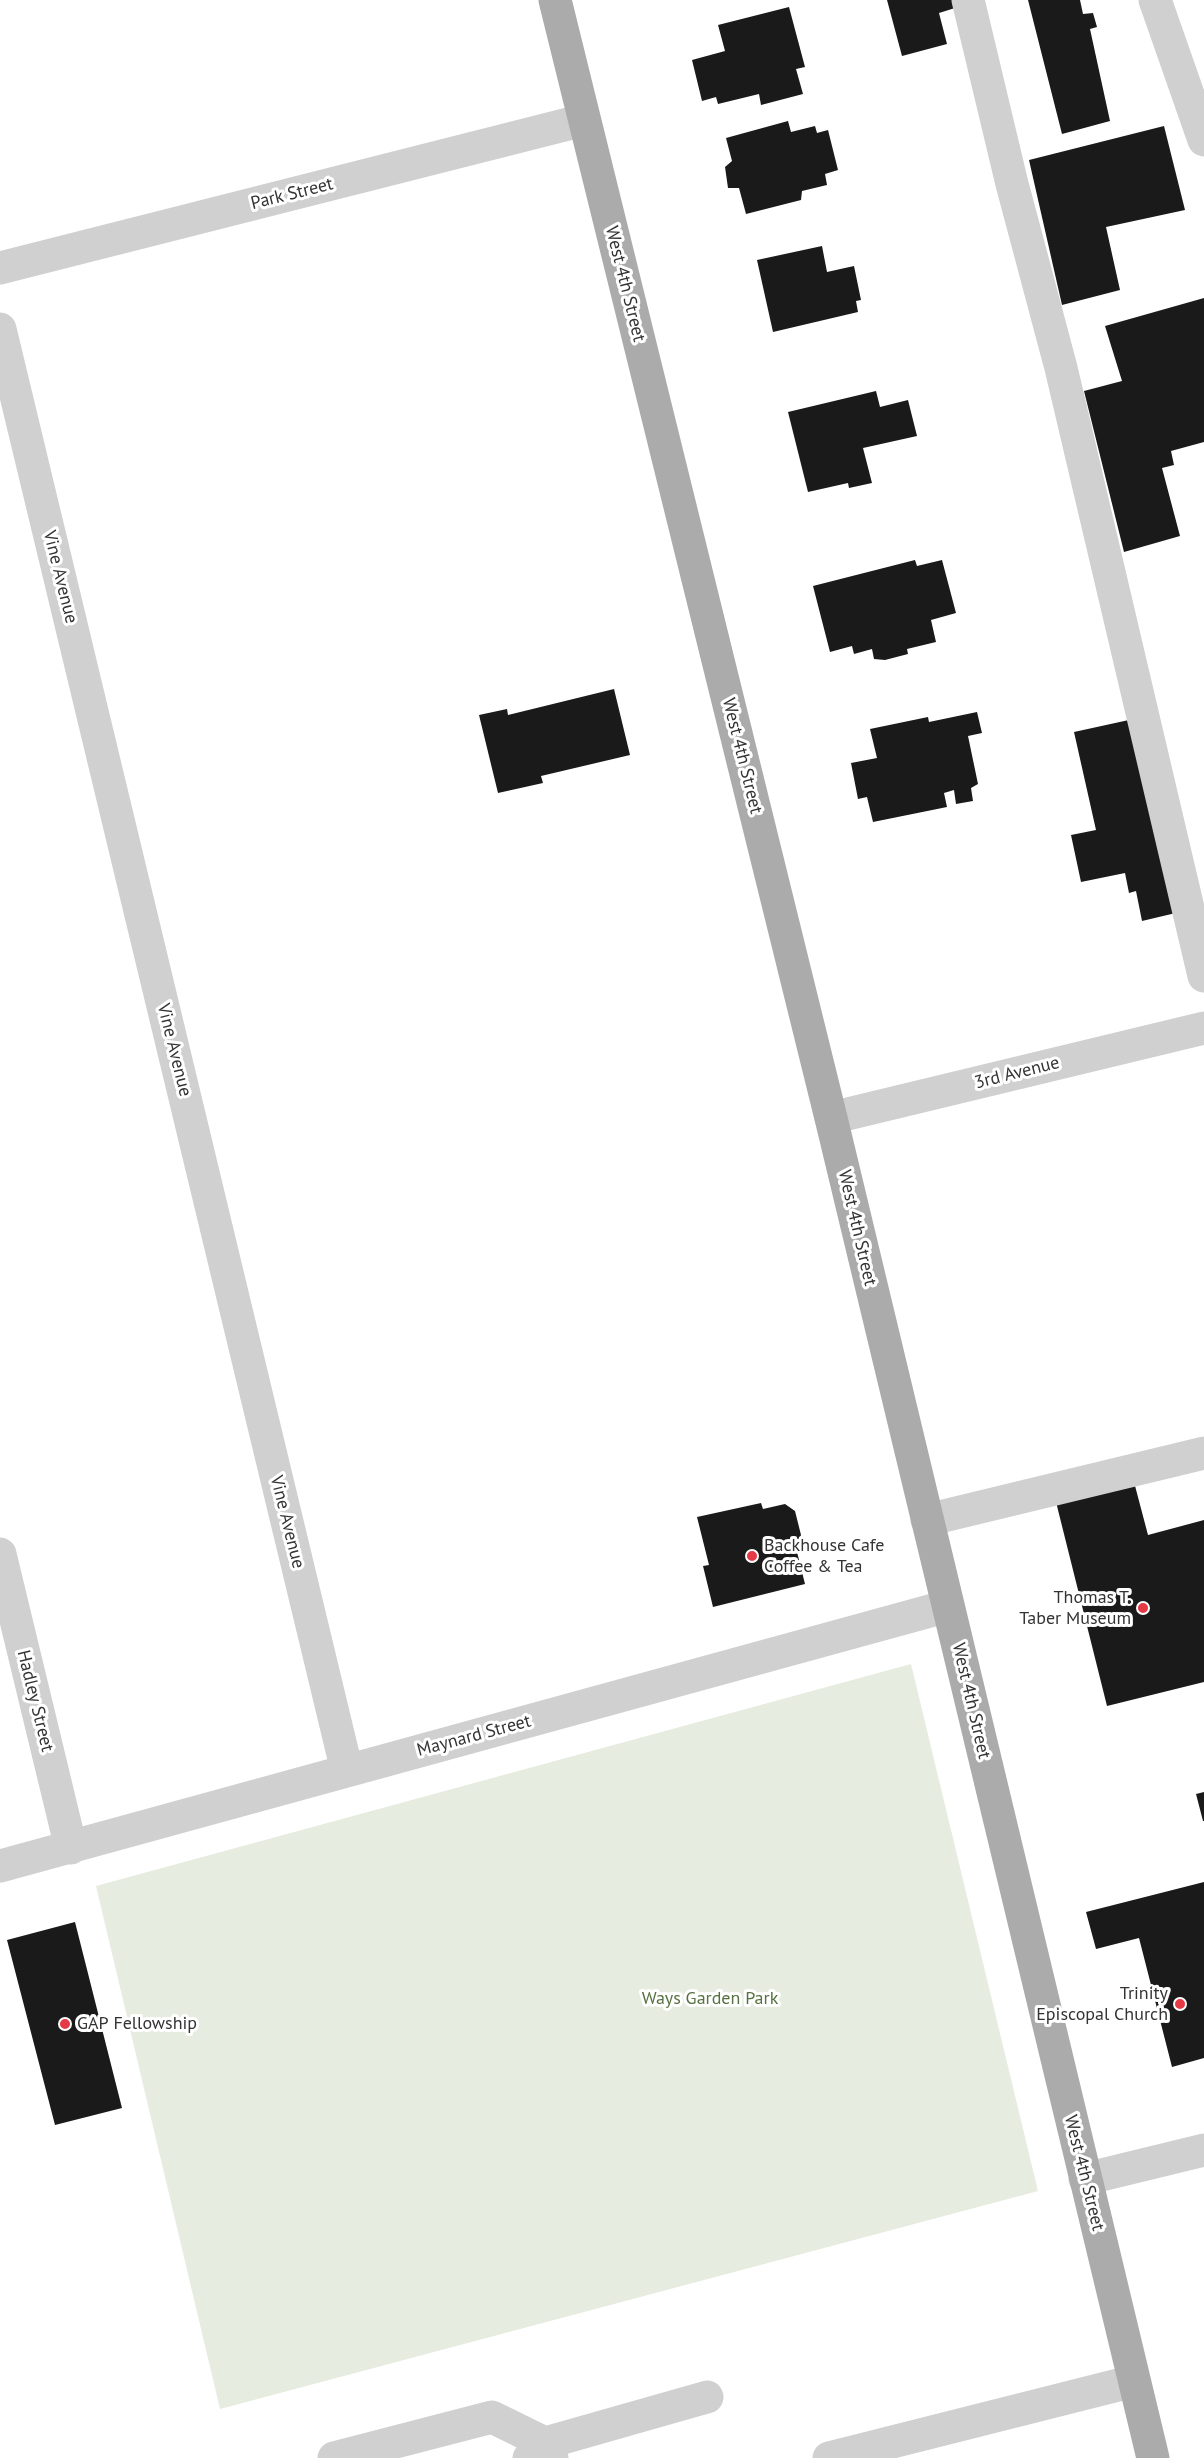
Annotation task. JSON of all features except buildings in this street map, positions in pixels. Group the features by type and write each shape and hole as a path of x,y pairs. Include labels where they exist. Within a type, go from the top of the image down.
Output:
{"main road":[{"name":"West 4th Street","path":"555,0 831,1118 1153,2458"}],"street":[{"path":"968,0 1012,184 1061,368 1204,976"},
{"path":"1155,0 1204,140"},
{"name":"Park Street","path":"0,268 584,120"},
{"name":"Vine Avenue","path":"0,329 347,1771"},
{"name":"3rd Avenue","path":"831,1118 1204,1028"},
{"path":"927,1520 1204,1453"},
{"name":"Hadley Street","path":"0,1554 71,1848"},
{"name":"Maynard Street","path":"0,1866 948,1606"},
{"path":"1085,2179 1204,2150"},
{"path":"829,2458 1134,2381"},
{"path":"334,2458 492,2417 542,2453 706,2397"}],"green space":[{"name":"Ways Garden Park","path":"911,1664 1038,2191 220,2409 96,1886"}],"place":[{"name":"Backhouse Cafe Coffee & Tea","path":"752,1556"},
{"name":"Thomas T. Taber Museum","path":"1143,1608"},
{"name":"Trinity Episcopal Church","path":"1180,2004"},
{"name":"GAP Fellowship","path":"65,2024"}]}
